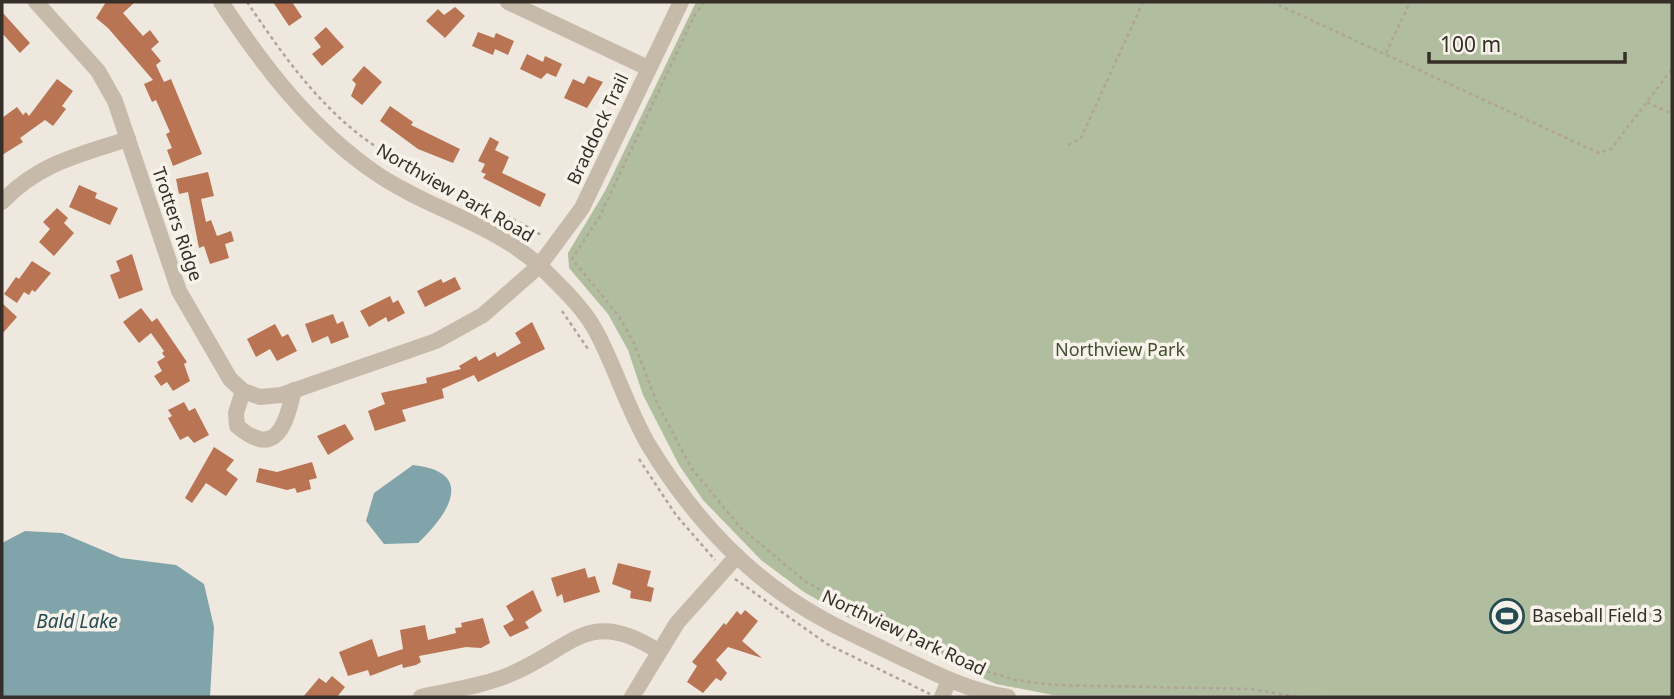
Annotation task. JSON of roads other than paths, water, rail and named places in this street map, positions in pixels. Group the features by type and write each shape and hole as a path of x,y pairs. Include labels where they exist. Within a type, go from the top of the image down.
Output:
{"street":[{"name":"Trotters Ridge","path":"36,2 98,71 115,101 179,292 230,379 243,391"},
{"name":"Northview Park Road","path":"220,2 260,60 308,117 377,174 493,233 539,265 570,296 597,332 647,442 693,512 752,571 821,618 949,680 989,694 1008,697"},
{"path":"508,2 648,68"},
{"name":"Braddock Trail","path":"539,265 582,208 681,2"},
{"path":"2,202 22,181 55,162 128,139"},
{"path":"294,390 284,428 275,437 250,437 237,426 236,413 243,391 260,397 294,390 436,341 483,315 539,265"},
{"path":"632,697 657,650 688,610 737,556"},
{"path":"421,697 508,675 578,637 601,630 633,635 657,650"},
{"path":"942,697 949,680"}],"water":[{"path":"413,465 433,469 445,476 451,485 451,496 439,520 418,543 384,544 366,521 374,493"},
{"name":"Bald Lake","path":"25,531 62,533 121,558 176,565 204,584 214,627 210,697 2,697 2,543"}],"place":[{"name":"Baseball Field 3","path":"1507,616"}],"park label":[{"name":"Northview Park","path":"1120,350"}]}
